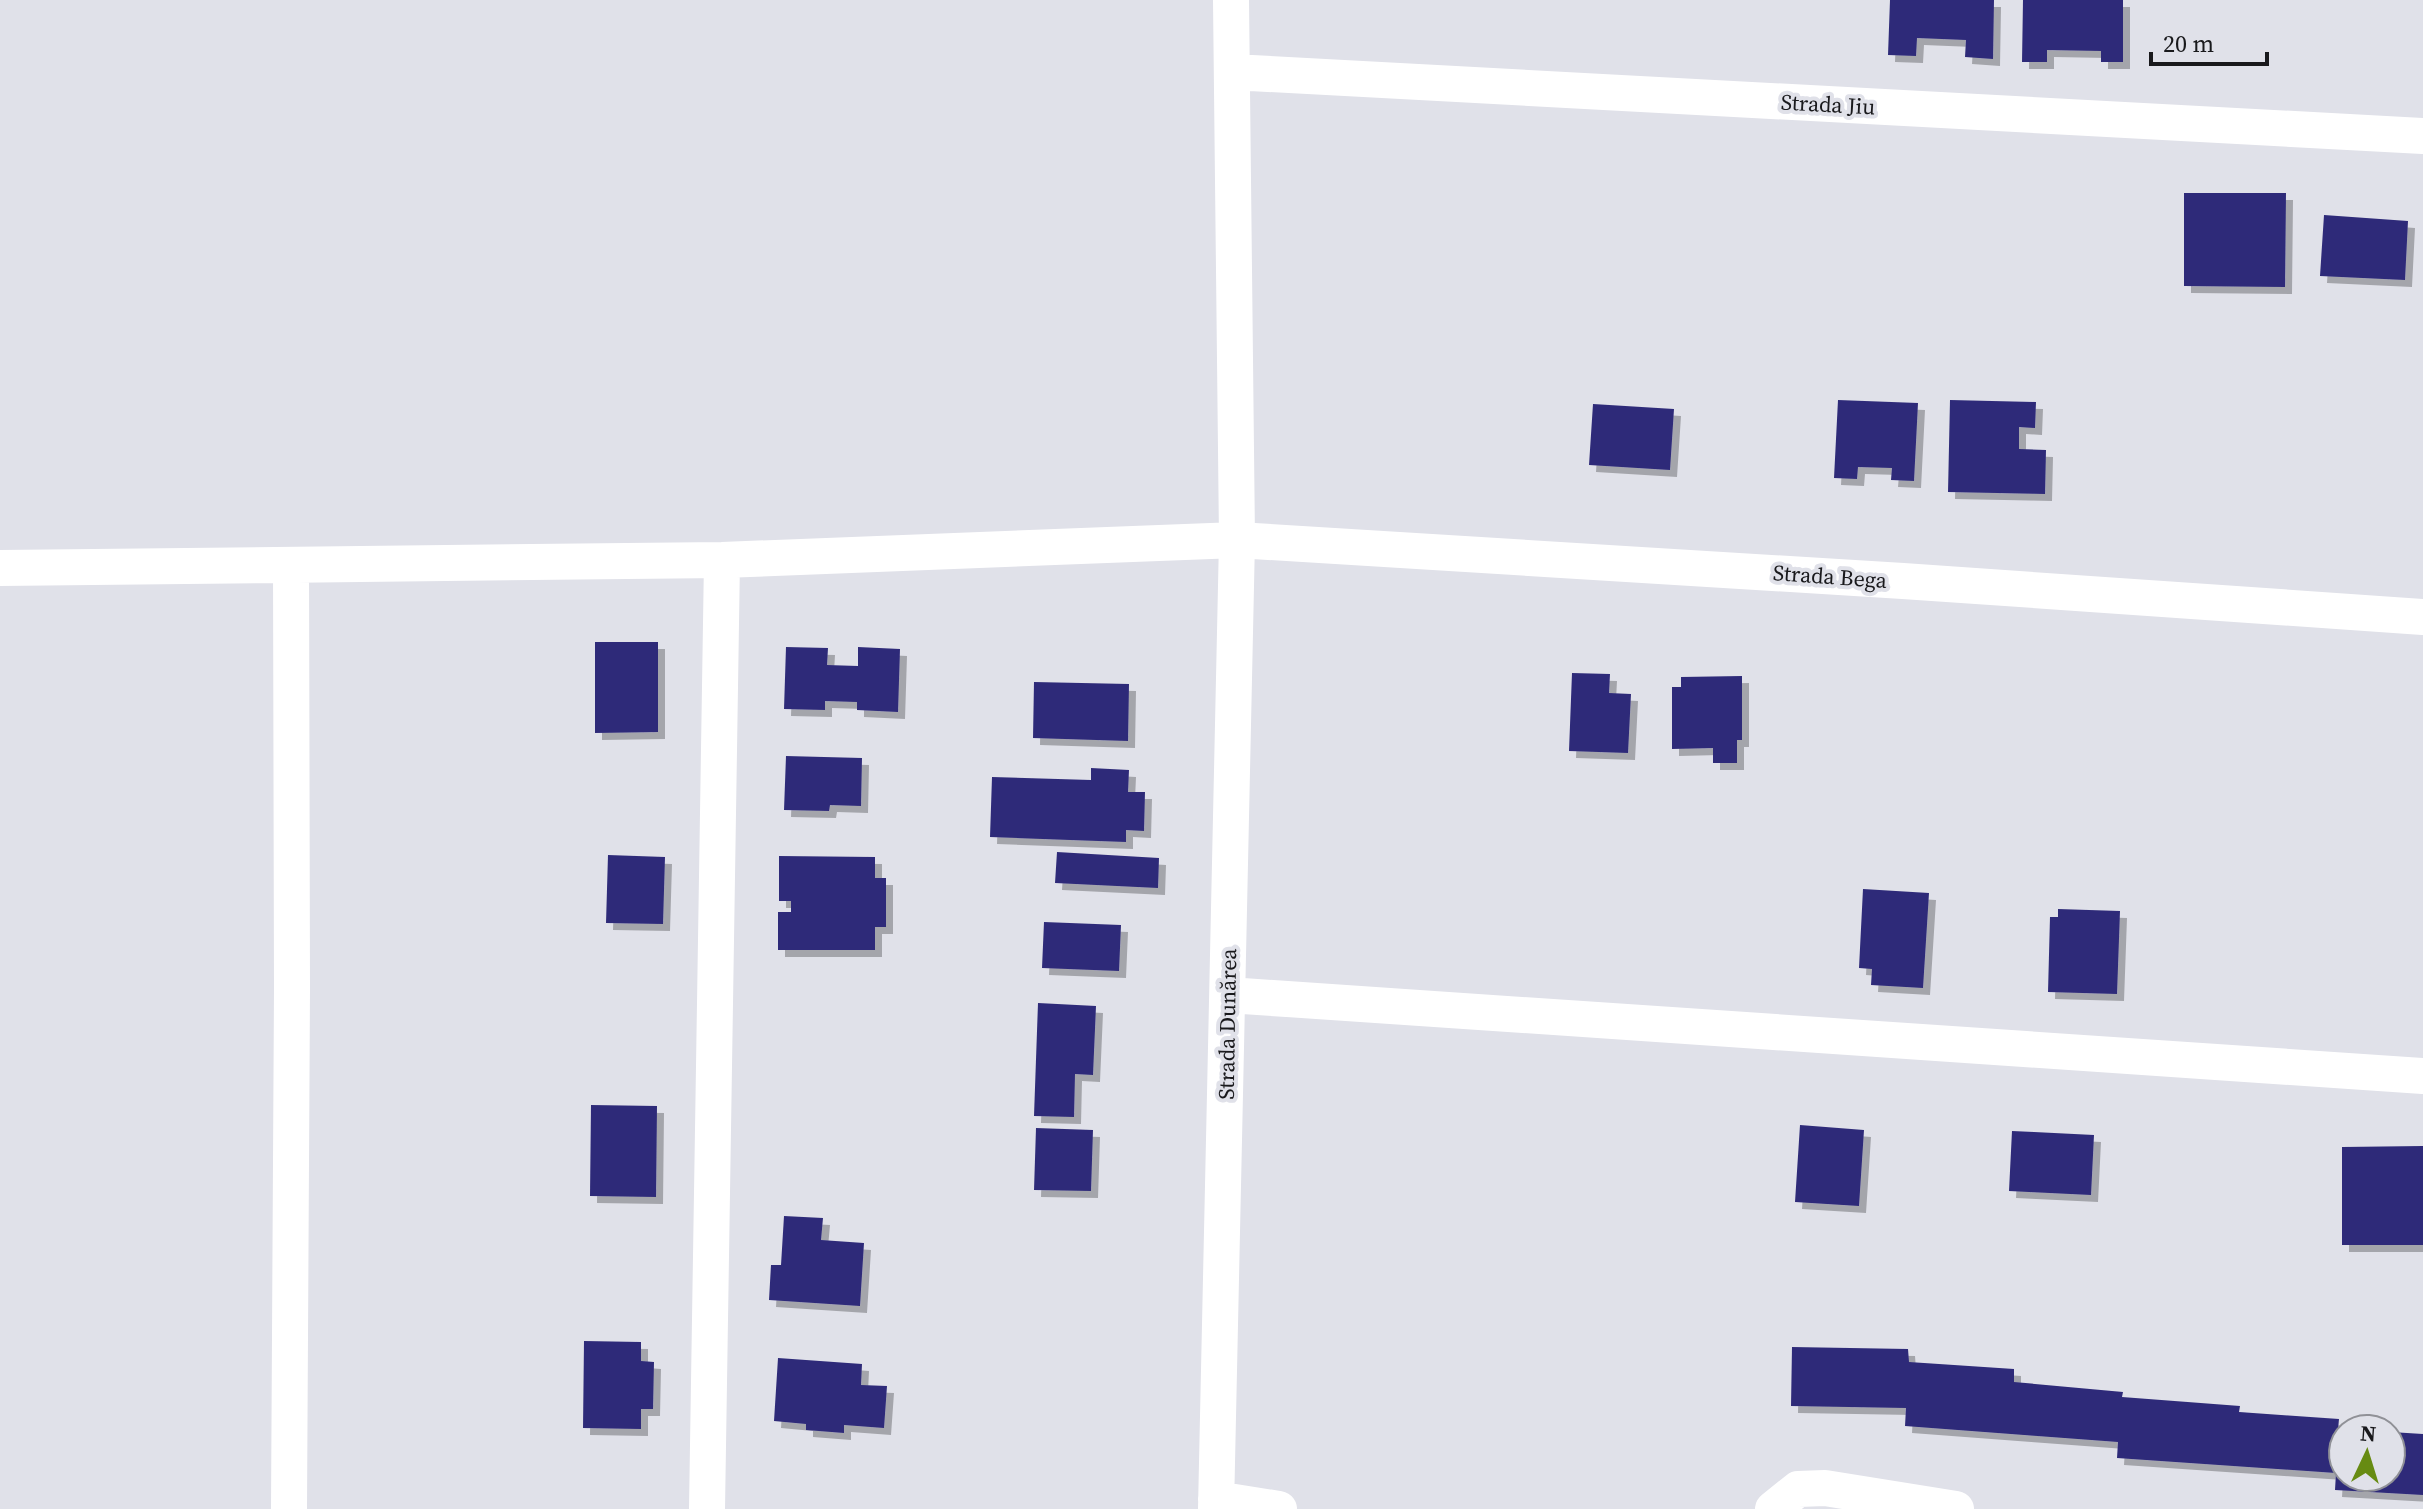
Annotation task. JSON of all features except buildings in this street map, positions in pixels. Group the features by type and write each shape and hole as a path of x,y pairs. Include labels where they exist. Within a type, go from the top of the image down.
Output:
{"street":[{"name":"Strada Dunărea","path":"1216,1504 1237,540 1231,0"},
{"name":"Strada Jiu","path":"1232,72 2423,136"},
{"name":"Strada Bega","path":"0,568 722,560 1237,540 2423,617"},
{"path":"707,1509 722,560"},
{"path":"289,1509 291,565"},
{"path":"1228,995 2423,1076"},
{"path":"1773,1509 1798,1489 1825,1488 1956,1509"},
{"path":"1216,1504 1279,1509"}]}
